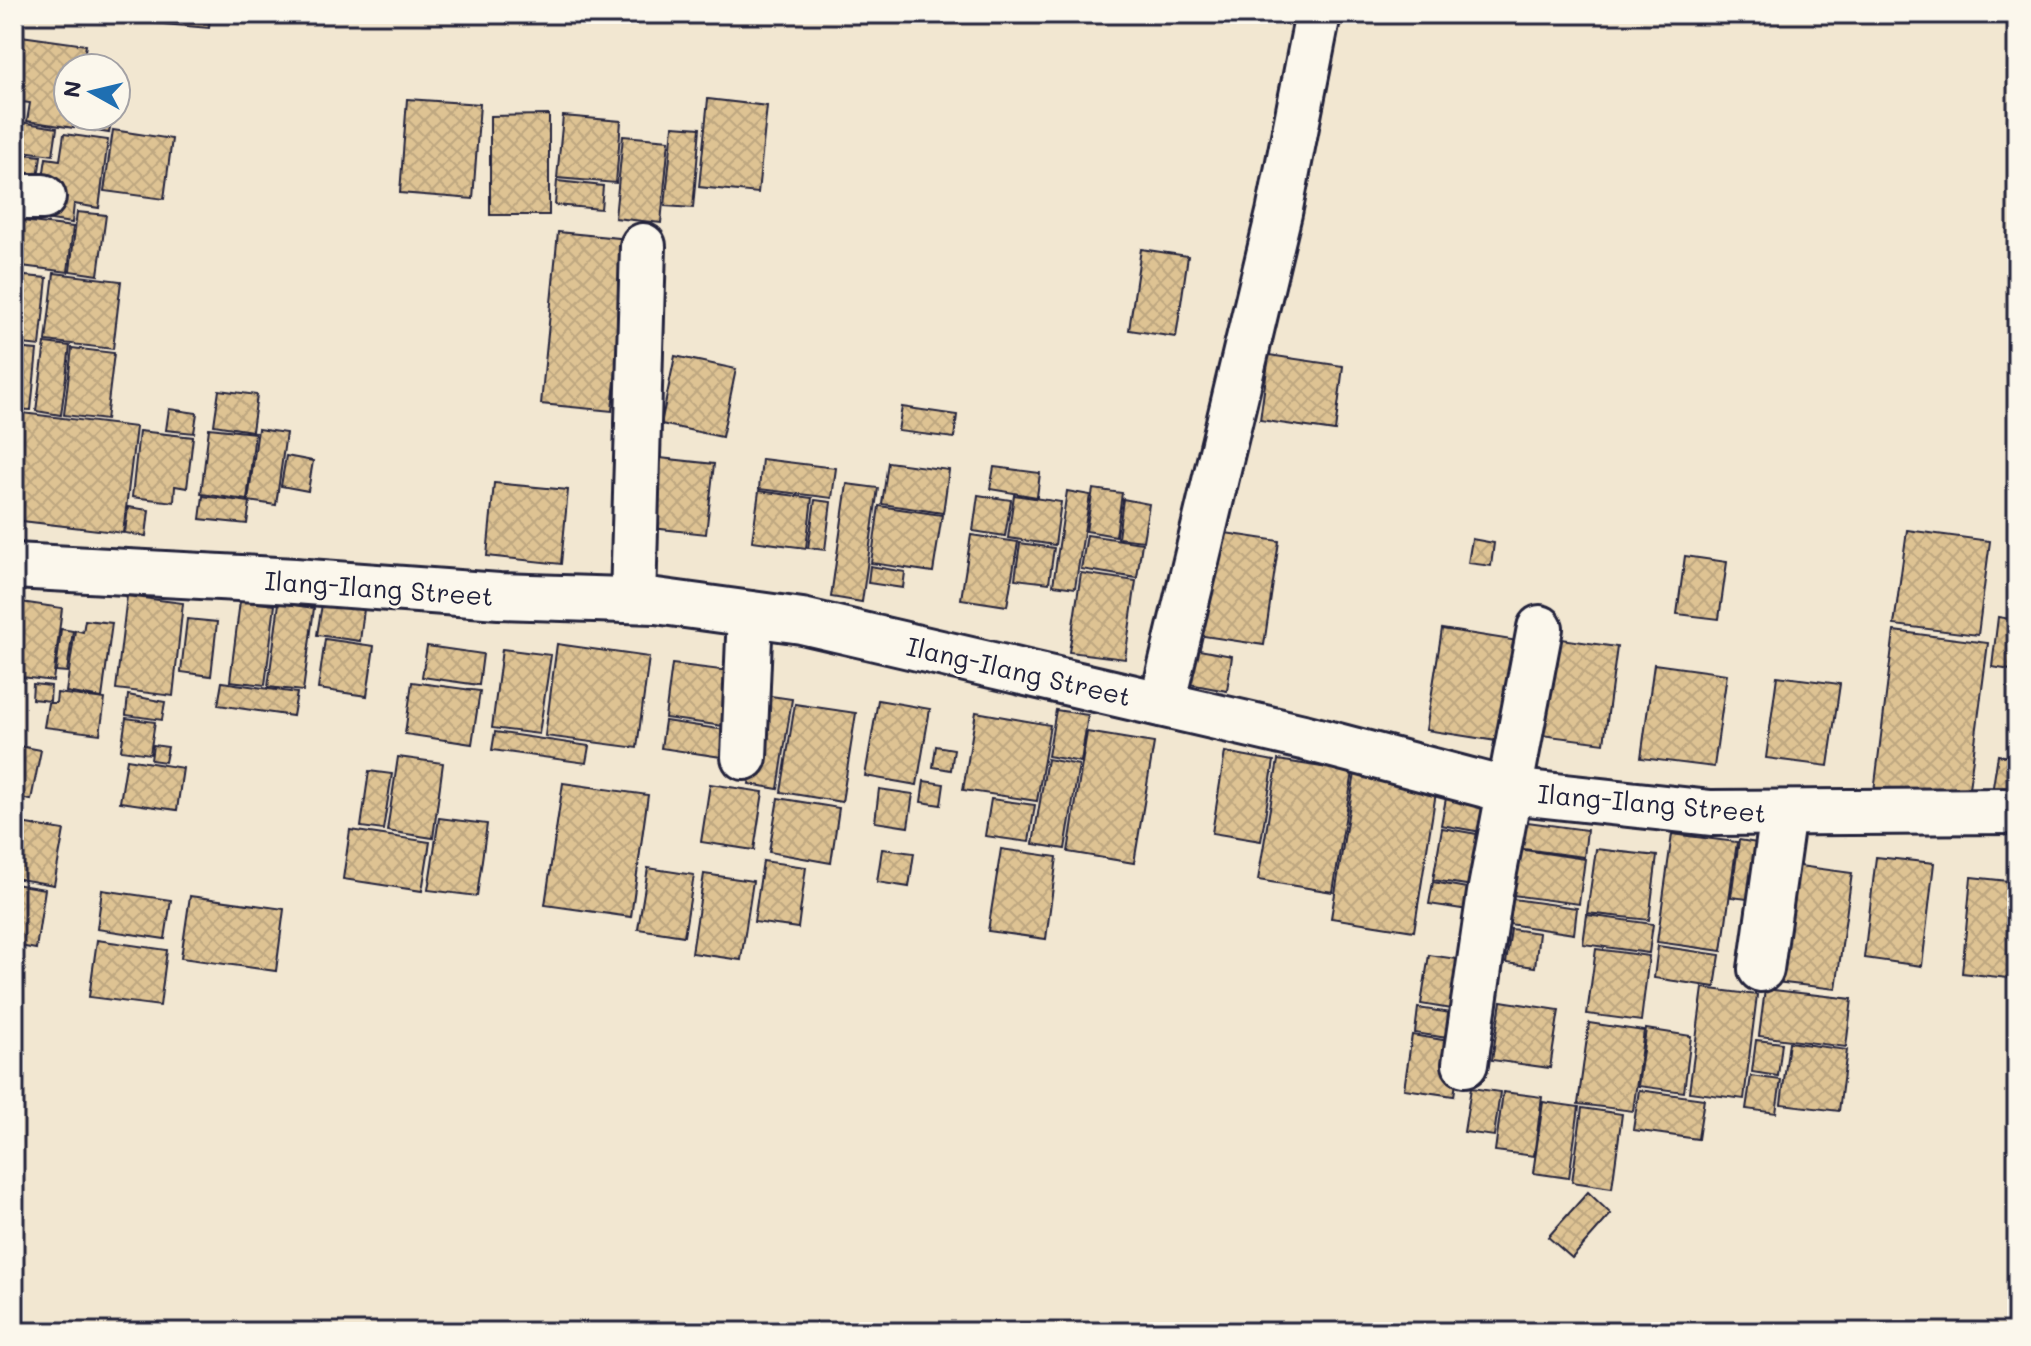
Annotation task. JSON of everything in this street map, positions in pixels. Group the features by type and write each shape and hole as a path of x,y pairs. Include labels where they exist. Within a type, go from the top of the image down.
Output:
{"street":[{"path":"1162,704 1279,213 1318,14"},
{"path":"633,600 643,246"},
{"name":"Ilang-Ilang Street","path":"14,566 499,596 656,601 802,621 1303,737 1509,791 1711,813 2017,811"},
{"path":"744,757 750,614"},
{"path":"1465,1064 1490,893 1540,628"},
{"path":"1761,969 1783,813"}],"building":[{"path":"141,14 210,14 209,28 141,22"},
{"path":"14,35 86,45 85,52 52,52 52,125 27,121 30,103 14,101"},
{"path":"407,99 480,104 473,199 400,193"},
{"path":"708,99 767,106 758,193 699,187"},
{"path":"14,104 22,105 20,122 52,127 52,132 56,132 53,155 14,150"},
{"path":"549,115 549,215 490,215 490,116"},
{"path":"563,116 621,121 616,183 557,178"},
{"path":"673,126 700,128 693,208 665,206"},
{"path":"113,132 172,139 164,199 104,191"},
{"path":"64,134 108,140 99,208 74,204 72,223 44,219 48,193 41,192 46,158 60,160"},
{"path":"623,136 669,140 661,223 615,218"},
{"path":"14,153 41,156 36,193 14,190"},
{"path":"557,181 603,186 601,209 555,205"},
{"path":"77,212 106,215 98,275 70,271"},
{"path":"14,220 73,227 68,272 14,265"},
{"path":"558,232 629,239 612,411 541,404"},
{"path":"1141,249 1188,256 1176,337 1129,330"},
{"path":"54,273 121,281 113,349 46,341"},
{"path":"14,275 47,278 40,346 14,343"},
{"path":"45,343 70,346 61,415 36,411"},
{"path":"14,348 37,350 31,410 14,409"},
{"path":"72,348 114,353 106,420 64,415"},
{"path":"1269,355 1343,366 1335,431 1260,420"},
{"path":"675,356 736,369 722,437 661,424"},
{"path":"219,390 257,395 252,431 214,425"},
{"path":"902,407 957,415 954,438 898,431"},
{"path":"169,409 197,413 194,433 166,430"},
{"path":"14,412 136,427 123,533 14,520"},
{"path":"209,428 255,433 247,500 201,494"},
{"path":"258,429 286,433 276,505 248,501"},
{"path":"139,431 193,437 187,488 175,486 174,502 132,497"},
{"path":"286,456 313,461 308,491 281,486"},
{"path":"660,458 714,464 706,534 652,528"},
{"path":"762,459 836,468 832,498 759,489"},
{"path":"888,462 949,470 943,513 882,504"},
{"path":"994,467 1040,473 1037,497 990,489"},
{"path":"494,483 568,490 561,564 487,556"},
{"path":"847,484 878,488 862,602 831,597"},
{"path":"1093,489 1122,493 1116,536 1086,531"},
{"path":"759,491 812,498 806,548 752,541"},
{"path":"1067,491 1090,495 1075,588 1053,585"},
{"path":"978,495 1011,500 1005,536 973,531"},
{"path":"1014,495 1061,502 1055,545 1008,538"},
{"path":"203,496 250,502 247,524 200,519"},
{"path":"1123,499 1149,504 1143,541 1118,538"},
{"path":"815,500 831,502 825,550 808,548"},
{"path":"879,506 942,515 933,572 871,563"},
{"path":"128,507 149,510 146,536 125,533"},
{"path":"1907,530 1990,541 1978,635 1894,625"},
{"path":"1212,531 1279,541 1264,645 1197,635"},
{"path":"971,535 1018,542 1007,606 961,599"},
{"path":"1087,535 1142,543 1137,578 1081,569"},
{"path":"1472,539 1494,543 1491,566 1468,563"},
{"path":"1020,543 1054,548 1049,583 1015,579"},
{"path":"1685,556 1727,562 1719,619 1677,614"},
{"path":"870,566 905,572 903,588 868,583"},
{"path":"1081,573 1136,581 1125,659 1069,652"},
{"path":"127,596 183,603 173,696 116,689"},
{"path":"14,601 62,608 53,681 14,676"},
{"path":"240,601 275,605 265,685 230,681"},
{"path":"279,603 314,608 303,691 268,687"},
{"path":"322,604 364,609 360,641 317,635"},
{"path":"1998,617 2017,620 2017,671 1992,667"},
{"path":"187,619 217,622 211,676 181,672"},
{"path":"85,620 112,623 102,698 66,692 75,630 83,632"},
{"path":"61,629 73,631 67,672 56,671"},
{"path":"1442,629 1518,641 1503,742 1426,730"},
{"path":"1894,631 1988,643 1967,804 1874,792"},
{"path":"1555,638 1617,647 1604,743 1541,735"},
{"path":"325,639 374,646 367,696 318,689"},
{"path":"557,644 649,657 637,748 545,736"},
{"path":"427,646 483,654 479,685 422,677"},
{"path":"502,649 551,655 539,734 492,728"},
{"path":"1194,649 1232,656 1227,691 1189,684"},
{"path":"672,664 738,672 731,727 665,718"},
{"path":"1654,664 1727,674 1714,767 1641,758"},
{"path":"1777,676 1840,684 1828,766 1766,758"},
{"path":"222,682 297,693 293,716 218,705"},
{"path":"412,682 480,691 472,744 405,734"},
{"path":"33,684 51,686 50,701 32,699"},
{"path":"57,693 105,699 100,734 44,727 48,703 56,703"},
{"path":"128,695 165,702 162,720 126,715"},
{"path":"764,695 792,699 778,789 749,784"},
{"path":"878,700 930,709 917,785 865,776"},
{"path":"795,704 856,713 842,802 781,792"},
{"path":"1056,710 1088,715 1081,762 1048,756"},
{"path":"976,712 1050,725 1037,801 963,790"},
{"path":"126,718 155,722 150,754 121,750"},
{"path":"665,721 732,731 728,758 661,748"},
{"path":"495,732 589,746 586,763 492,750"},
{"path":"1087,732 1154,743 1134,863 1068,852"},
{"path":"14,745 41,750 31,800 14,797"},
{"path":"153,745 168,747 165,762 151,760"},
{"path":"936,746 954,749 951,770 933,767"},
{"path":"1225,752 1274,761 1261,841 1212,833"},
{"path":"1998,755 2017,758 2017,797 1992,793"},
{"path":"398,757 443,763 433,838 387,831"},
{"path":"127,759 183,768 177,810 120,802"},
{"path":"1047,759 1079,765 1065,849 1033,844"},
{"path":"1278,760 1353,772 1333,892 1258,880"},
{"path":"369,771 392,774 383,830 361,827"},
{"path":"1355,773 1437,786 1414,931 1331,918"},
{"path":"924,781 944,784 941,805 921,802"},
{"path":"563,783 648,795 631,917 545,905"},
{"path":"710,784 763,792 754,850 701,842"},
{"path":"879,789 913,794 908,827 875,822"},
{"path":"14,798 21,799 18,821 14,820"},
{"path":"778,798 839,808 831,863 769,852"},
{"path":"1446,798 1497,807 1493,834 1441,825"},
{"path":"991,799 1035,805 1029,842 985,836"},
{"path":"439,818 487,824 477,896 428,890"},
{"path":"1520,821 1587,830 1584,857 1516,848"},
{"path":"14,822 64,830 54,885 14,878"},
{"path":"1442,828 1489,836 1480,887 1433,880"},
{"path":"350,830 430,842 422,891 343,879"},
{"path":"1672,834 1737,842 1722,951 1657,942"},
{"path":"1739,840 1763,844 1755,900 1731,897"},
{"path":"882,849 914,853 909,887 877,882"},
{"path":"1001,849 1057,857 1046,939 988,931"},
{"path":"1518,849 1585,859 1579,904 1512,895"},
{"path":"1596,849 1657,856 1649,920 1587,913"},
{"path":"1876,857 1934,863 1922,966 1864,958"},
{"path":"763,861 806,867 798,928 754,922"},
{"path":"1792,865 1852,873 1836,989 1776,982"},
{"path":"648,868 694,875 684,936 638,929"},
{"path":"704,874 753,881 741,960 692,953"},
{"path":"1971,877 2017,882 2017,979 1962,973"},
{"path":"1433,882 1478,890 1475,911 1429,904"},
{"path":"14,884 45,889 36,949 14,945"},
{"path":"102,890 171,900 165,939 97,929"},
{"path":"190,896 284,909 276,971 181,958"},
{"path":"1513,899 1577,908 1574,934 1509,924"},
{"path":"1587,915 1653,924 1649,953 1583,944"},
{"path":"1511,929 1539,933 1535,967 1506,963"},
{"path":"97,940 167,950 160,1006 89,997"},
{"path":"1658,946 1720,955 1715,987 1654,978"},
{"path":"1596,949 1649,956 1641,1021 1587,1014"},
{"path":"14,952 22,953 14,1008"},
{"path":"1429,955 1471,961 1463,1011 1421,1004"},
{"path":"1703,988 1757,995 1744,1099 1689,1092"},
{"path":"1765,989 1852,999 1846,1047 1759,1036"},
{"path":"1501,1001 1559,1010 1550,1068 1492,1060"},
{"path":"1418,1008 1464,1015 1460,1040 1415,1033"},
{"path":"1589,1023 1644,1031 1633,1111 1578,1104"},
{"path":"1646,1029 1691,1036 1684,1092 1638,1086"},
{"path":"1412,1035 1462,1043 1454,1096 1404,1089"},
{"path":"1756,1040 1782,1043 1778,1076 1752,1072"},
{"path":"1789,1042 1847,1050 1839,1111 1781,1104"},
{"path":"1751,1076 1781,1080 1776,1113 1746,1109"},
{"path":"1471,1088 1500,1092 1494,1136 1464,1132"},
{"path":"1639,1090 1704,1099 1698,1139 1633,1130"},
{"path":"1503,1092 1542,1097 1534,1156 1495,1151"},
{"path":"1543,1102 1579,1107 1569,1178 1533,1173"},
{"path":"1582,1108 1622,1114 1612,1188 1572,1182"},
{"path":"1588,1192 1611,1214 1572,1258 1548,1237"}]}
